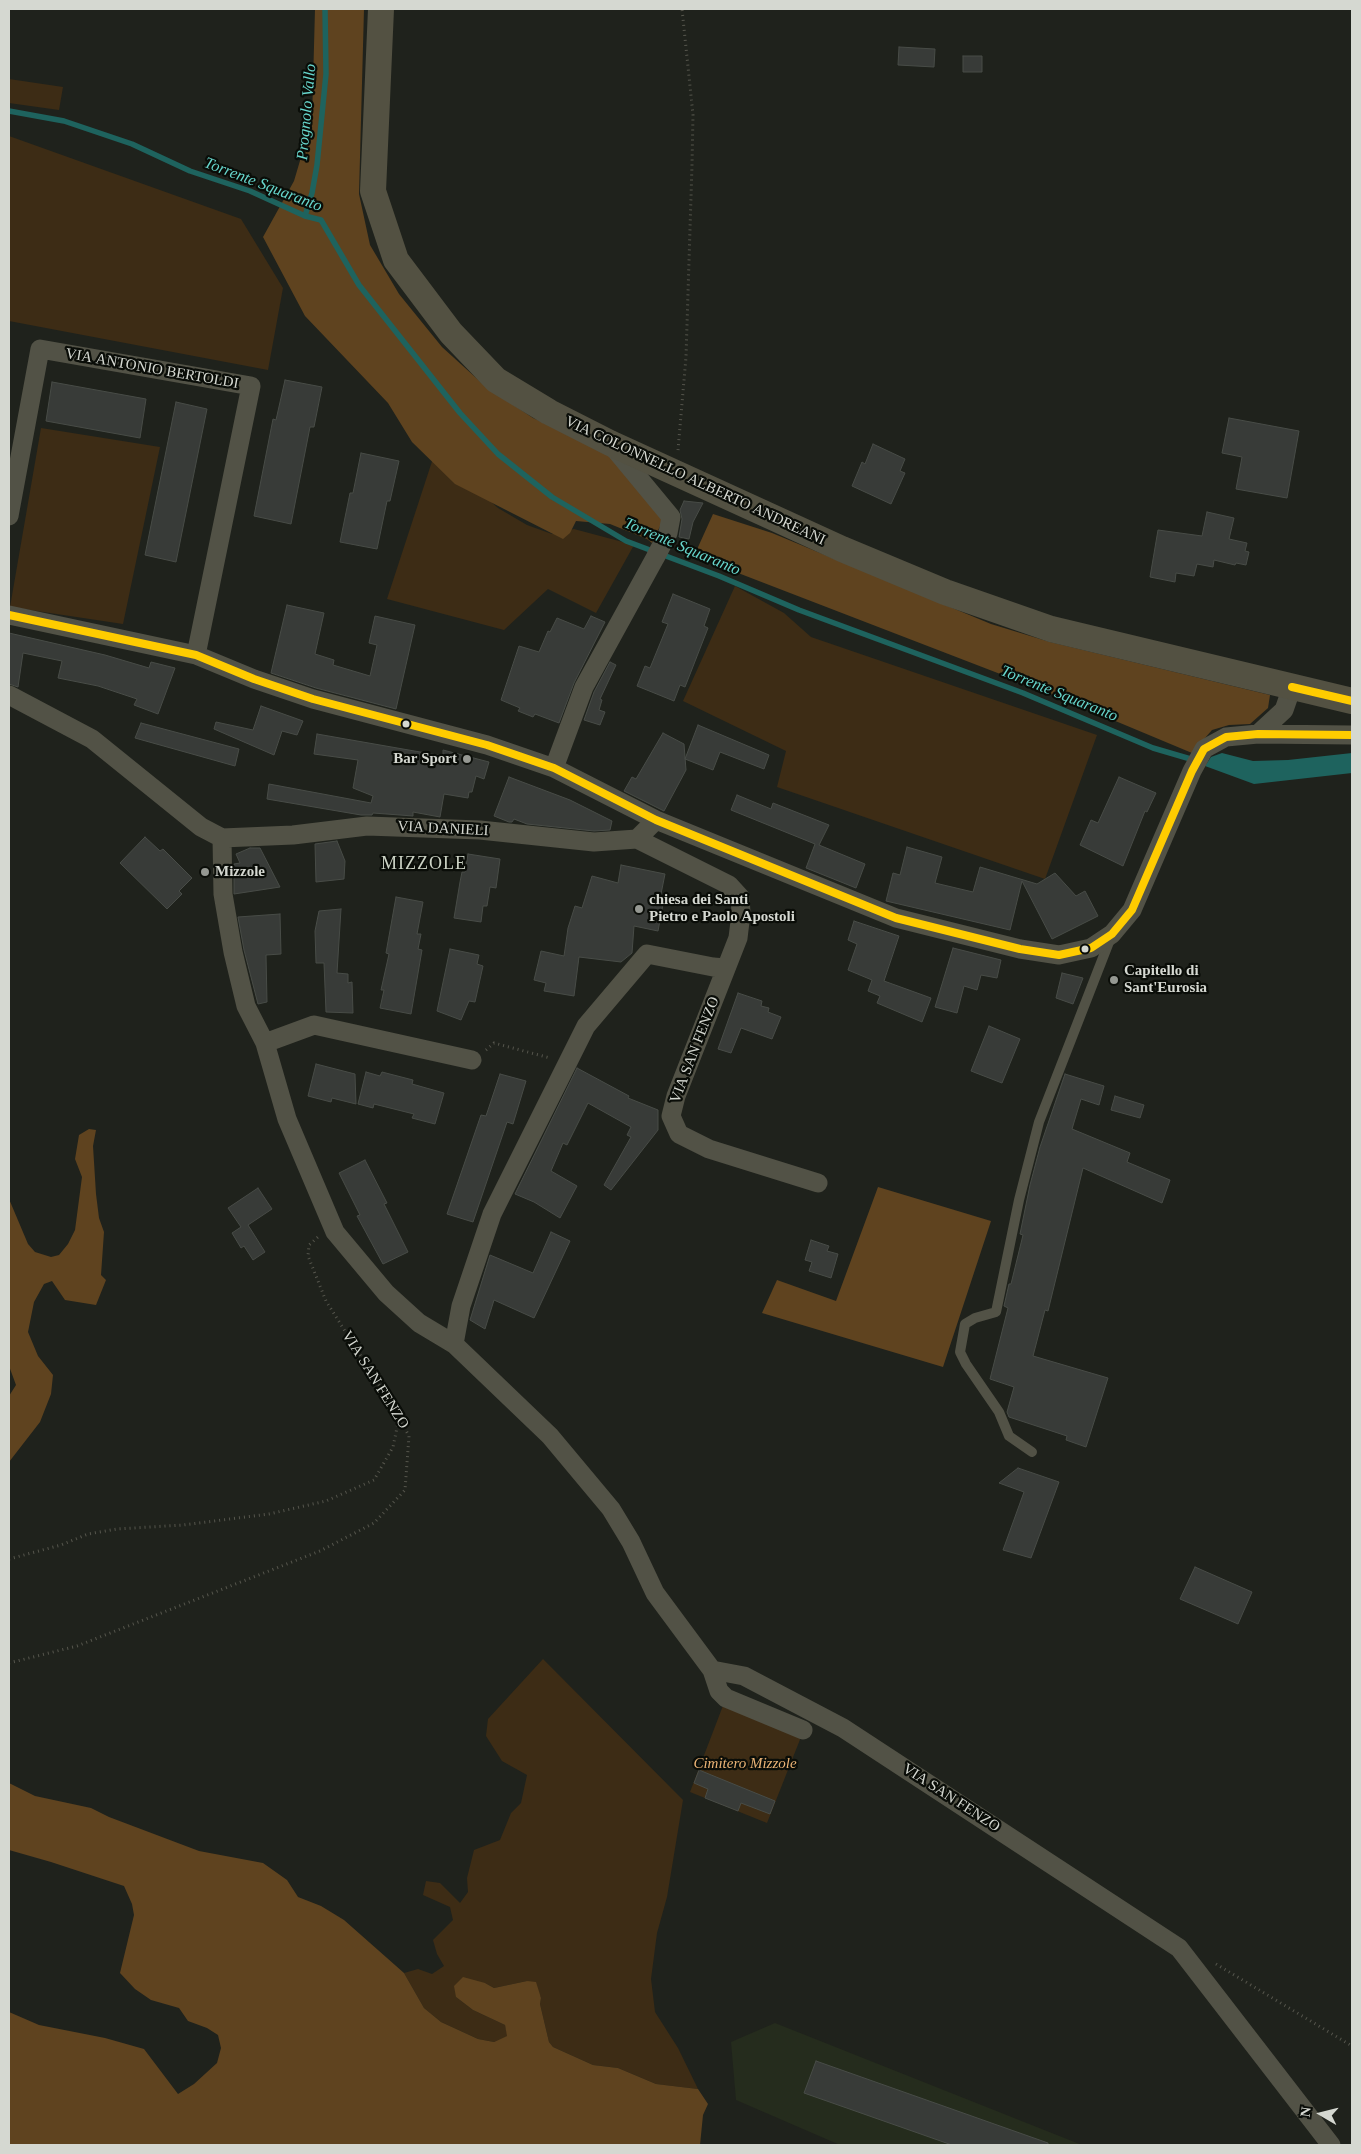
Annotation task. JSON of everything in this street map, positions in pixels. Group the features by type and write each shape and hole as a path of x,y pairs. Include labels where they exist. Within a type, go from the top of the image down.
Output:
{"street":[{"name":"VIA COLONNELLO ALBERTO ANDREANI","path":"381,9 373,191 396,260 451,333 496,380 548,412 610,444 842,549 936,588 1042,626 1352,701"},
{"name":"VIA ANTONIO BERTOLDI","path":"9,516 40,349 251,386 196,655"},
{"path":"554,768 584,687 668,533 671,517 610,444"},
{"path":"9,615 196,655 254,679 313,699 487,744 554,768 656,820 896,918 1020,949 1059,955 1091,948 1112,934 1132,910 1192,771 1204,749 1226,737 1258,734 1352,735"},
{"path":"1258,734 1284,710 1292,687"},
{"path":"9,695 92,739 201,827 222,838 222,894 246,1006 265,1043 286,1119 335,1232 386,1293 419,1323 454,1344 550,1436 611,1509 631,1542 655,1593 712,1670 719,1691 726,1698 803,1730"},
{"path":"637,839 656,820"},
{"name":"VIA DANIELI","path":"222,838 293,835 367,826 480,830 594,842 637,839"},
{"name":"VIA SAN FENZO","path":"637,839 729,885 740,897 738,938 676,1096 671,1116 679,1134 709,1149 818,1184"},
{"path":"454,1344 462,1306 492,1214 586,1026 647,954 726,968"},
{"path":"265,1043 314,1025 472,1060"},
{"name":"VIA SAN FENZO","path":"712,1670 744,1676 843,1728 1180,1948 1331,2145"}],"lane":[{"path":"1032,1452 1010,1436 999,1412 966,1364 960,1352 965,1324 975,1318 996,1312 1019,1200 1039,1122 1112,934"}],"path":[{"path":"675,473 686,357 692,156 692,115 682,9"},
{"path":"494,1043 568,1063"},
{"name":"VIA SAN FENZO","path":"9,1663 77,1646 320,1551 374,1524 405,1490 409,1436 326,1302 310,1261 308,1250 313,1241 335,1232"},
{"path":"9,1559 61,1545 88,1534 116,1529 182,1525 269,1514 326,1501 374,1480 393,1447 399,1418"},
{"path":"1210,1960 1352,2046"}],"shaded area":[{"path":"315,9 364,9 359,194 370,245 399,294 442,347 485,386 533,418 611,453 663,520 652,543 647,539 610,524 576,521 570,533 563,539 455,484 412,442 388,403 305,316 263,237 294,181 312,120"},
{"path":"713,514 772,533 991,624 1050,642 1270,695 1268,708 1250,724 1229,725 1212,730 1192,753 1034,687 694,556"},
{"path":"89,1129 96,1130 93,1146 96,1194 99,1218 104,1232 101,1275 106,1280 96,1305 65,1300 52,1281 44,1284 34,1302 28,1332 38,1356 53,1375 51,1394 40,1422 9,1462 9,1396 16,1385 9,1366 9,1199 28,1244 35,1252 51,1257 59,1255 68,1244 75,1230 82,1177 75,1159 79,1135"},
{"path":"878,1187 991,1221 943,1367 762,1313 777,1280 836,1301"},
{"path":"9,1783 35,1796 91,1808 109,1817 199,1851 263,1863 287,1880 298,1897 321,1906 344,1920 404,1973 424,2008 441,2022 478,2039 494,2042 507,2036 505,2025 473,2010 456,1997 454,1986 463,1977 485,1983 494,1988 527,1981 536,1982 549,2042 553,2047 593,2065 618,2068 656,2084 698,2089 708,2104 703,2115 700,2145 9,2145 9,2012 39,2025 105,2038 144,2049 178,2094 194,2084 217,2063 221,2048 218,2035 207,2028 188,2021 179,2008 151,2000 135,1989 120,1973 134,1915 132,1904 124,1886 9,1850"},
{"path":"775,2023 1082,2145 840,2145 736,2100 731,2042"}],"green space":[{"path":"9,79 63,87 59,110 9,103"},
{"path":"9,136 241,219 283,288 268,370 9,321"},
{"path":"41,428 160,447 123,624 10,607"},
{"path":"439,440 455,470 498,508 527,525 552,534 574,529 634,545 596,613 548,589 504,630 387,599"},
{"path":"735,586 784,613 811,637 1097,735 1045,879 777,787 786,751 683,701"},
{"path":"543,1659 683,1800 667,1897 657,1933 651,1979 655,2012 678,2048 698,2089 656,2084 618,2068 593,2065 553,2047 549,2042 540,2004 541,1997 527,1981 494,1988 485,1983 456,1997 473,2010 505,2025 508,2036 494,2042 478,2039 441,2022 424,2008 404,1973 418,1969 432,1974 444,1966 437,1954 433,1940 453,1920 450,1907 423,1895 426,1881 440,1883 460,1903 468,1892 467,1878 474,1850 500,1840 511,1813 521,1803 527,1775 502,1761 486,1736 488,1719"},
{"name":"Cimitero Mizzole","path":"724,1703 801,1737 767,1823 690,1792"}],"water":[{"path":"1222,753 1253,761 1288,760 1352,753 1352,773 1254,784 1205,766 1211,757"}],"building":[{"path":"899,47 935,49 934,67 898,65"},
{"path":"963,56 982,56 982,72 963,72"},
{"path":"285,380 322,387 314,427 310,427 291,524 254,516 273,419 276,420"},
{"path":"52,382 146,399 140,438 46,421"},
{"path":"176,402 207,409 176,562 145,555"},
{"path":"1229,418 1299,431 1287,498 1236,489 1242,457 1222,453"},
{"path":"873,444 905,459 900,471 905,473 891,504 852,486 862,462 865,464"},
{"path":"361,453 399,461 390,501 387,501 377,549 340,542 350,493 353,493"},
{"path":"684,501 703,503 693,522 689,539 679,537 682,519 680,510"},
{"path":"1207,512 1234,518 1229,539 1247,543 1245,551 1249,552 1246,565 1236,563 1235,565 1214,560 1213,567 1197,564 1194,576 1176,573 1175,582 1150,577 1158,530 1202,536"},
{"path":"673,594 710,609 704,626 708,628 685,687 680,685 674,701 637,686 645,666 650,668 668,624 662,622"},
{"path":"287,605 324,613 315,654 334,660 333,665 370,676 377,645 369,643 375,616 415,625 396,709 316,688 271,673"},
{"path":"591,616 605,622 574,683 559,723 535,714 533,717 518,711 520,708 501,700 519,646 539,652 548,631 550,632 557,618 584,629"},
{"path":"9,633 105,655 149,668 151,662 175,668 158,714 134,705 137,699 98,686 58,678 62,661 23,653 18,687 9,684"},
{"path":"610,662 616,665 600,699 602,700 599,710 605,712 600,725 584,720 594,692"},
{"path":"261,706 303,721 297,735 282,731 274,755 214,729 216,722 253,730"},
{"path":"141,723 239,749 235,766 135,738"},
{"path":"698,725 769,755 764,769 720,752 713,770 685,759"},
{"path":"663,733 684,744 686,770 664,811 624,791 632,777 636,779"},
{"path":"317,734 443,756 443,750 489,762 484,779 476,776 472,792 469,792 468,798 444,794 440,817 413,812 413,816 373,813 372,815 361,815 267,799 269,784 371,803 373,796 353,788 358,760 314,754"},
{"path":"509,777 570,800 612,821 610,830 594,831 527,824 514,819 512,822 509,822 494,816"},
{"path":"1119,777 1156,793 1147,812 1145,811 1123,866 1080,845 1091,820 1098,823"},
{"path":"737,795 771,809 773,803 829,825 819,845 865,864 856,888 806,868 815,844 731,810"},
{"path":"145,837 160,851 163,849 192,878 179,891 182,894 167,909 120,863"},
{"path":"337,841 345,861 344,879 316,882 315,844"},
{"path":"907,847 942,857 935,883 973,892 980,867 1037,884 1055,873 1076,896 1085,891 1098,916 1052,939 1022,881 1010,930 886,901 893,873 900,875"},
{"path":"250,848 260,848 280,887 234,894 234,864 240,863 236,854"},
{"path":"468,854 500,859 496,888 490,887 487,906 483,906 481,922 454,918 462,872 465,872"},
{"path":"621,865 665,874 660,899 664,899 658,931 634,926 632,953 621,962 579,957 574,996 544,991 546,983 534,980 541,951 564,956 568,928 575,906 582,908 592,876 618,883"},
{"path":"396,897 423,902 417,934 421,934 418,949 422,950 411,1014 380,1008 384,990 381,990 389,954 386,953"},
{"path":"341,909 337,973 348,974 348,983 352,982 353,1013 326,1012 324,963 316,963 315,931 319,911"},
{"path":"280,914 281,954 266,955 267,1002 258,1004 244,950 238,917"},
{"path":"854,921 899,936 884,981 931,998 922,1022 877,1003 880,996 868,991 872,980 848,970 857,944 848,940"},
{"path":"953,948 1001,960 997,978 981,975 977,990 964,986 957,1013 935,1007"},
{"path":"450,949 479,955 477,964 483,966 475,1002 469,1001 461,1020 437,1011"},
{"path":"1062,973 1083,978 1073,1004 1056,998"},
{"path":"738,993 762,1001 761,1006 769,1008 768,1012 781,1017 772,1039 741,1028 731,1053 718,1049"},
{"path":"989,1026 1020,1039 1002,1083 971,1071"},
{"path":"316,1064 355,1074 356,1104 332,1098 331,1102 308,1096"},
{"path":"577,1068 629,1096 628,1098 658,1110 658,1130 611,1190 604,1185 631,1137 627,1135 631,1127 588,1103 567,1145 563,1143 551,1171 577,1186 560,1218 534,1202 515,1194"},
{"path":"366,1072 380,1076 382,1072 413,1080 412,1084 444,1093 435,1124 412,1118 414,1114 374,1104 373,1108 358,1104"},
{"path":"500,1074 526,1081 513,1124 507,1122 473,1222 447,1214 481,1115 486,1116"},
{"path":"1065,1074 1104,1086 1099,1105 1081,1099 1072,1129 1130,1153 1127,1162 1170,1180 1162,1203 1083,1168 1048,1311 1045,1310 1033,1356 1108,1378 1086,1447 1066,1440 1067,1436 1009,1417 1007,1412 1014,1387 990,1379 1008,1308 1004,1306 1023,1235 1020,1234 1030,1185 1040,1147"},
{"path":"1115,1096 1144,1105 1140,1118 1111,1110"},
{"path":"365,1160 387,1203 384,1204 408,1252 383,1264 357,1216 360,1215 339,1173"},
{"path":"258,1188 272,1209 248,1225 265,1252 253,1260 244,1246 241,1248 232,1233 241,1227 228,1208"},
{"path":"551,1232 570,1241 534,1318 494,1300 485,1329 470,1320 490,1255 533,1273"},
{"path":"811,1240 829,1246 827,1251 838,1254 831,1278 809,1271 812,1262 805,1260"},
{"path":"1018,1468 1059,1482 1031,1558 1003,1550 1024,1492 999,1483"},
{"path":"1195,1567 1252,1592 1238,1624 1180,1599"},
{"path":"699,1770 775,1801 770,1814 741,1803 738,1811 705,1798 708,1789 694,1783"},
{"path":"816,2061 1048,2143 1048,2145 952,2145 804,2093"}],"waterway":[{"name":"Prognolo Vallo","path":"305,216 312,193 317,165 326,74 325,9"},
{"name":"Torrente Squaranto","path":"9,111 64,121 132,144 190,171 250,191 305,216 321,220 359,285 460,413 498,454 552,497 626,541 719,576 799,610 1023,693 1153,748 1194,760"}],"transit line":[{"path":"9,615 196,655 254,679 313,699 487,745 554,768 656,820 896,918 1020,949 1059,955 1091,948 1112,934 1132,910 1192,771 1204,749 1226,737 1258,734 1352,735"},
{"path":"1292,687 1352,701"}],"place":[{"name":"Bar Sport","path":"467,759"},
{"name":"Mizzole","path":"205,872"},
{"name":"chiesa dei Santi Pietro e Paolo Apostoli","path":"639,909"},
{"name":"Capitello di Sant'Eurosia","path":"1114,980"}],"district":[{"name":"MIZZOLE","path":"424,864"}]}
